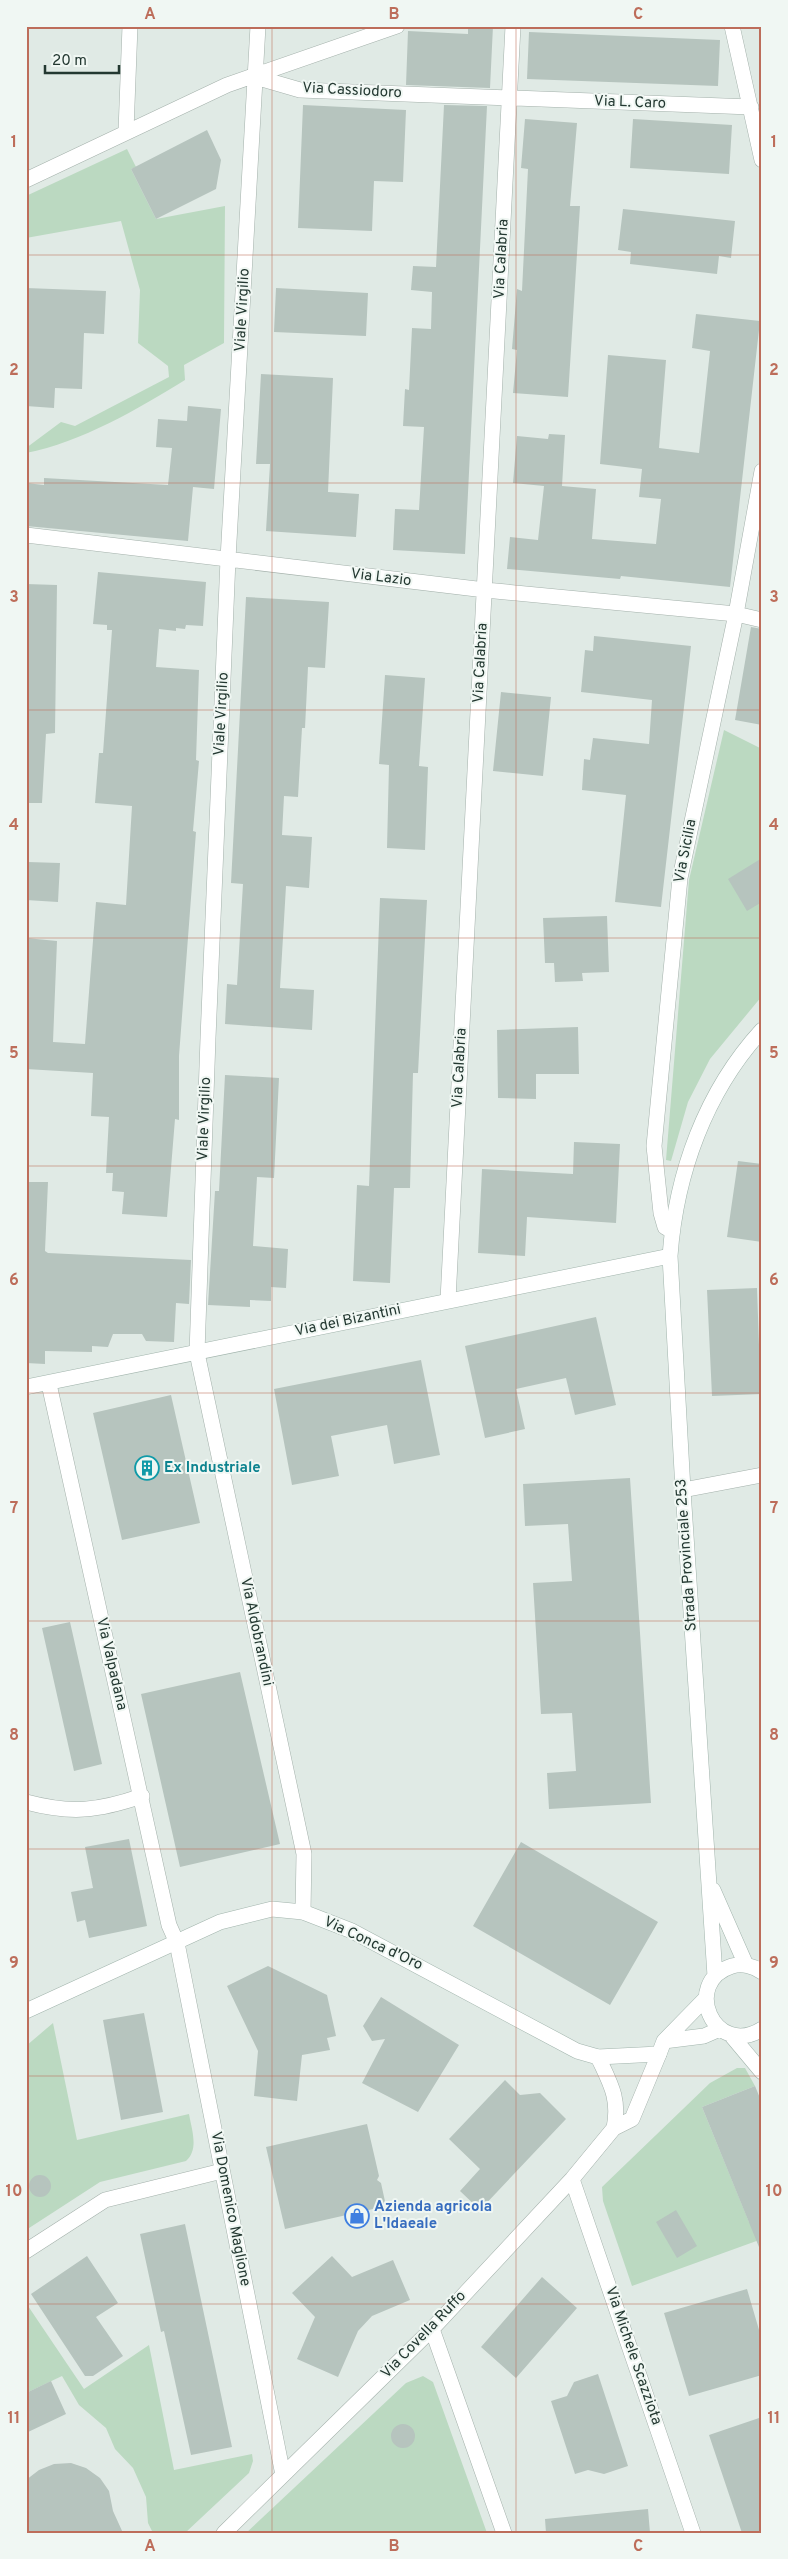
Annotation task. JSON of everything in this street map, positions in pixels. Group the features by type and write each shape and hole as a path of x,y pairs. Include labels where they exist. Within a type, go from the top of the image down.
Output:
{"street":[{"path":"126,131 130,26"},
{"name":"Viale Virgilio","path":"197,1353 228,559 258,26"},
{"name":"Via Cassiodoro","path":"255,76 397,26"},
{"name":"Via Calabria","path":"448,1300 513,26"},
{"path":"732,26 751,108 759,126 762,160"},
{"path":"26,180 126,131 227,85 255,76"},
{"name":"Via Cassiodoro","path":"255,76 300,90 510,98"},
{"name":"Via L. Caro","path":"510,98 751,108"},
{"name":"Via Sicilia","path":"672,1231 665,1227 661,1213 654,1146 680,878 736,614 762,471"},
{"name":"Via Lazio","path":"26,535 485,590 736,614 762,620"},
{"name":"Strada Provinciale 253","path":"706,1998 709,1986 715,1976 683,1490 670,1256 672,1231 697,1131 716,1090 748,1045 762,1030"},
{"name":"Via dei Bizantini","path":"26,1387 49,1384 448,1300 670,1256"},
{"name":"Via Aldobrandini","path":"197,1353 304,1854 302,1912"},
{"name":"Via Valpadana","path":"49,1384 169,1924 177,1943"},
{"path":"683,1490 762,1475"},
{"path":"26,1802 58,1809 87,1811 142,1796"},
{"name":"Strada Provinciale 253","path":"709,1879 746,1965"},
{"name":"Via Conca d'Oro","path":"26,2011 139,1961 220,1922 272,1909 302,1912 360,1935 577,2051 598,2057"},
{"name":"Via Domenico Maglione","path":"177,1943 283,2475"},
{"path":"715,1976 729,1967 746,1965 762,1972"},
{"path":"706,1998 707,2010 712,2021 726,2032 762,2072"},
{"name":"Via Covella Ruffo","path":"224,2533 432,2329 572,2179 614,2128 632,2119 662,2048 706,1998"},
{"path":"614,2128 616,2115 615,2095 598,2057 662,2048 726,2032 743,2036 762,2029"},
{"path":"26,2251 105,2200 222,2171"},
{"name":"Via Michele Scazziota","path":"572,2179 694,2533"},
{"path":"432,2329 504,2533"}],"green space":[{"path":"127,149 136,167 131,169 156,219 225,206 224,343 184,365 185,380 129,413 89,433 47,448 26,453 26,448 61,422 75,426 169,377 168,366 138,343 140,290 121,221 26,238 26,196"},
{"path":"724,730 762,749 762,996 710,1059 688,1102 671,1161 666,1160 689,880"},
{"path":"53,2023 77,2140 189,2114 193,2133 193,2145 190,2156 186,2161 100,2182 26,2230 26,2046"},
{"path":"737,2068 745,2068 755,2086 702,2107 749,2222 762,2217 762,2239 632,2286 603,2201 602,2187 710,2083"},
{"path":"26,2303 84,2389 149,2345 174,2470 252,2454 253,2461 249,2473 185,2533 153,2533 148,2523 146,2497 133,2468 115,2449 106,2428 79,2405 62,2376 26,2393"},
{"path":"423,2376 433,2382 487,2533 246,2533 406,2383"}],"building":[{"path":"468,26 493,26 490,88 406,85 408,31 468,34"},
{"path":"529,32 720,40 718,86 527,79"},
{"path":"303,105 406,110 403,182 374,181 372,231 298,228"},
{"path":"444,105 487,106 465,554 393,550 395,509 419,510 424,427 403,426 405,389 409,390 412,328 431,329 432,292 411,290 413,266 436,267"},
{"path":"525,119 577,123 570,206 580,206 568,397 513,393 517,350 512,349 517,289 522,291 528,169 521,168"},
{"path":"633,119 732,125 729,174 630,168"},
{"path":"207,130 221,160 216,189 156,219 131,169"},
{"path":"623,209 735,221 731,258 719,256 717,274 630,264 631,252 618,250"},
{"path":"26,288 106,291 104,334 84,333 82,389 55,388 54,408 26,406"},
{"path":"276,288 368,293 366,336 274,332"},
{"path":"696,314 760,321 730,587 621,576 620,579 507,569 510,537 538,540 544,486 513,483 517,436 548,439 549,434 565,435 562,486 596,489 592,539 656,544 661,499 639,497 642,469 600,464 608,355 666,360 659,448 699,453 710,351 692,348"},
{"path":"261,374 333,378 328,492 359,494 356,537 266,531 270,464 256,464"},
{"path":"188,406 221,409 214,489 193,487 188,541 26,526 26,483 44,485 44,478 168,485 172,448 156,447 158,419 187,421"},
{"path":"98,572 206,582 203,626 186,625 185,629 176,628 176,631 159,629 156,667 199,670 196,760 199,761 193,831 196,832 179,1056 179,1120 175,1119 167,1217 122,1214 124,1192 112,1191 113,1173 106,1173 109,1117 91,1116 93,1073 26,1069 26,938 57,941 53,1042 85,1044 96,902 126,905 132,806 95,803 99,753 103,753 112,630 107,630 107,625 93,624"},
{"path":"26,584 57,585 55,733 46,734 42,803 26,803"},
{"path":"246,597 329,602 325,668 308,667 305,728 302,728 298,797 284,796 282,835 312,837 309,888 286,886 280,988 314,990 312,1030 225,1024 227,984 237,985 243,884 231,883"},
{"path":"751,627 762,629 762,725 735,720"},
{"path":"594,636 691,646 661,907 615,902 626,795 582,790 584,759 590,760 593,738 649,744 652,700 581,692 585,650 593,651"},
{"path":"385,675 425,678 419,766 428,767 425,850 387,848 389,765 379,764"},
{"path":"501,692 551,697 543,776 493,771"},
{"path":"762,858 762,902 747,911 728,879"},
{"path":"28,862 60,863 58,902 26,900"},
{"path":"380,898 427,900 418,1073 413,1073 410,1188 394,1188 390,1283 353,1281 357,1185 369,1186"},
{"path":"607,916 609,972 582,973 583,981 555,982 554,963 545,963 543,918"},
{"path":"578,1027 579,1074 536,1074 536,1099 498,1098 497,1030"},
{"path":"225,1075 279,1078 274,1178 257,1177 253,1246 288,1249 286,1288 271,1287 271,1301 250,1300 250,1307 208,1305 215,1191 219,1191"},
{"path":"574,1142 620,1144 616,1223 527,1217 525,1256 478,1253 482,1169 573,1174"},
{"path":"738,1161 762,1164 762,1242 727,1237"},
{"path":"26,1182 48,1182 45,1251 48,1253 191,1260 189,1304 176,1303 174,1342 146,1341 142,1334 113,1334 108,1347 92,1346 92,1352 45,1351 45,1364 26,1363"},
{"path":"757,1288 759,1345 762,1344 762,1394 712,1396 707,1290"},
{"path":"596,1317 616,1405 575,1415 566,1378 516,1389 525,1429 485,1438 465,1346"},
{"path":"421,1360 440,1455 394,1464 387,1425 331,1436 339,1476 292,1485 274,1389"},
{"name":"Ex Industriale","path":"171,1395 200,1523 122,1540 93,1413"},
{"path":"630,1478 651,1803 549,1809 547,1773 576,1771 572,1713 541,1714 533,1583 572,1581 568,1524 525,1526 523,1484"},
{"path":"70,1622 102,1764 74,1771 42,1628"},
{"path":"240,1672 280,1844 180,1867 141,1694"},
{"path":"129,1839 147,1926 89,1938 85,1920 77,1922 71,1892 93,1888 85,1847"},
{"path":"521,1842 658,1922 610,2005 473,1926"},
{"path":"268,1966 327,1995 336,2036 327,2038 330,2050 302,2055 297,2101 254,2096 258,2051 227,1986"},
{"path":"381,1997 459,2045 418,2112 362,2083 385,2039 372,2041 363,2026"},
{"path":"144,2013 163,2112 121,2120 103,2020"},
{"path":"505,2080 520,2095 540,2093 566,2119 480,2210 460,2191 480,2169 449,2139"},
{"path":"755,2086 762,2103 761,2252 702,2107"},
{"path":"367,2124 379,2176 377,2180 381,2183 386,2206 285,2229 266,2147"},
{"path":"40,2175 48,2178 51,2186 48,2194 40,2197 32,2194 29,2186 32,2178"},
{"path":"676,2210 697,2246 677,2258 656,2222"},
{"path":"185,2224 232,2447 191,2455 164,2331 161,2332 140,2234"},
{"path":"87,2256 118,2303 96,2317 123,2356 93,2376 85,2376 31,2294"},
{"path":"332,2256 352,2277 393,2260 410,2300 372,2316 358,2331 338,2377 297,2359 315,2317 292,2293"},
{"path":"542,2277 577,2308 516,2378 481,2347"},
{"path":"747,2289 762,2340 762,2375 689,2396 664,2313"},
{"path":"598,2374 628,2466 604,2474 588,2470 575,2474 551,2401 567,2396 574,2382"},
{"path":"51,2381 66,2414 26,2433 26,2393"},
{"path":"762,2417 762,2533 742,2533 709,2435"},
{"path":"403,2424 408,2425 414,2431 414,2441 408,2447 403,2448 398,2447 392,2441 391,2436 392,2431 398,2425"},
{"path":"71,2463 86,2468 100,2478 109,2491 113,2511 123,2533 26,2533 26,2480 39,2470 54,2464"},
{"path":"648,2509 650,2533 546,2533 545,2519"}],"place":[{"name":"Ex Industriale","path":"147,1468"},
{"name":"Azienda agricola L'Idaeale","path":"357,2216"}]}
